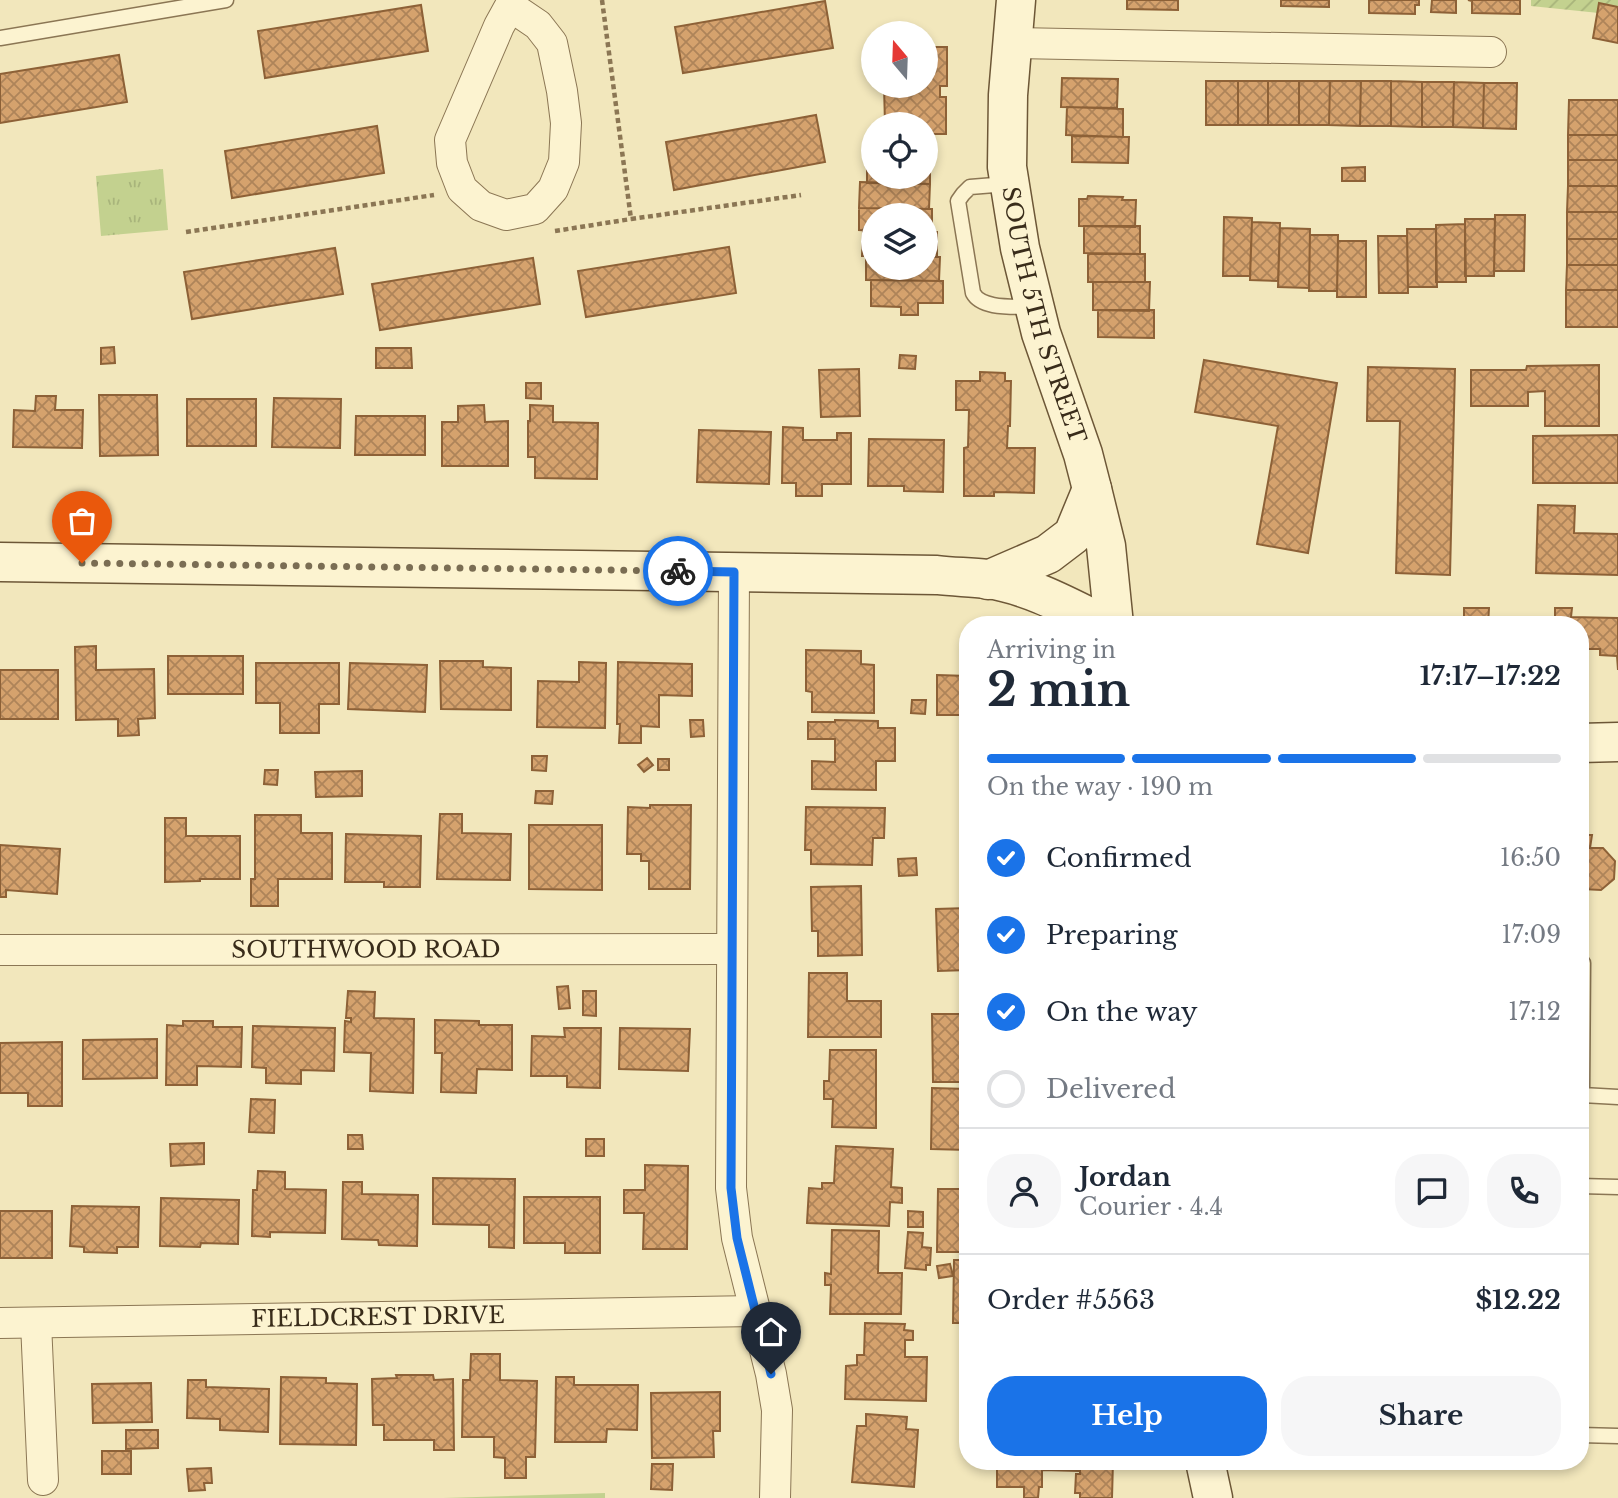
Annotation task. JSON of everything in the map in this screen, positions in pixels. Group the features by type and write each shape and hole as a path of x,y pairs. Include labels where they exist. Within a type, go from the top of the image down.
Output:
{"main road":[{"name":"SOUTH 5TH STREET","path":"1016,0 1008,95 1007,167 1020,248 1034,307 1083,454 1106,546 1113,616"},
{"path":"988,580 1048,554 1073,535 1092,489"},
{"path":"0,562 937,575 1016,586 1047,596 1087,616"},
{"path":"1589,743 1618,742"},
{"path":"1207,1470 1213,1498"}],"street":[{"path":"509,3 538,25 552,43 566,123 564,162 553,189 535,209 506,215 481,206 462,189 452,163 450,140 509,3"},
{"path":"1012,43 1491,52"},
{"path":"734,572 731,1188 737,1238 771,1374 777,1410 775,1498"},
{"name":"SOUTHWOOD ROAD","path":"0,950 732,949"},
{"name":"FIELDCREST DRIVE","path":"0,1324 755,1311"},
{"path":"36,1323 43,1480"}],"lane":[{"path":"0,38 226,0"},
{"path":"1010,184 970,187 958,201 973,293 976,299 983,303 1034,307"},
{"path":"1589,1095 1618,1097"},
{"path":"1589,1186 1618,1187"},
{"path":"1589,1434 1618,1436"}],"path":[{"path":"601,0 631,219"},
{"path":"186,232 437,195"},
{"path":"554,231 801,195"}],"green space":[{"path":"1531,0 1618,0 1618,15 1531,6"},
{"path":"163,169 168,230 101,236 96,176"},
{"path":"605,1493 605,1498 443,1498"}],"building":[{"path":"1127,0 1178,0 1178,10 1127,9"},
{"path":"1281,0 1329,0 1329,7 1281,6"},
{"path":"1369,0 1419,0 1419,5 1415,5 1415,14 1369,13"},
{"path":"1432,0 1456,0 1456,13 1431,12"},
{"path":"1468,0 1520,0 1520,14 1472,13 1472,1"},
{"path":"825,1 833,48 683,73 675,27"},
{"path":"1599,3 1618,7 1618,43 1593,38"},
{"path":"421,5 428,51 265,78 258,31"},
{"path":"938,47 947,47 947,86 940,86 940,97 946,97 946,134 938,134 938,112 885,112 884,98 938,98"},
{"path":"119,55 127,102 0,123 0,74"},
{"path":"1062,78 1118,79 1117,108 1061,107"},
{"path":"1206,81 1238,81 1238,125 1206,125"},
{"path":"1238,81 1268,81 1268,125 1238,125"},
{"path":"1268,81 1299,81 1299,125 1268,125"},
{"path":"1299,81 1330,81 1329,125 1299,125"},
{"path":"1330,81 1361,81 1360,126 1329,125"},
{"path":"1361,81 1391,81 1391,126 1360,126"},
{"path":"1391,81 1422,82 1422,127 1391,126"},
{"path":"1422,82 1454,82 1453,127 1422,127"},
{"path":"1454,82 1484,83 1483,128 1453,127"},
{"path":"1484,83 1517,83 1516,129 1483,128"},
{"path":"1569,100 1618,100 1618,135 1568,135"},
{"path":"1067,107 1123,109 1123,137 1066,135"},
{"path":"816,115 825,162 674,190 666,142"},
{"path":"377,126 384,173 232,198 225,151"},
{"path":"1568,135 1618,135 1618,160 1568,160"},
{"path":"1072,136 1129,137 1128,163 1072,162"},
{"path":"1568,160 1618,160 1618,186 1568,186"},
{"path":"1365,167 1365,181 1342,181 1342,168"},
{"path":"860,182 861,189 930,189 929,203 861,203 859,208"},
{"path":"1568,186 1618,186 1618,212 1567,212"},
{"path":"1088,196 1136,200 1135,227 1079,226 1079,199 1087,199"},
{"path":"859,208 861,208 861,230"},
{"path":"1567,212 1618,212 1618,239 1567,239"},
{"path":"1495,215 1525,215 1524,271 1494,271"},
{"path":"1224,217 1252,218 1250,276 1223,276"},
{"path":"1465,219 1495,219 1494,276 1465,276"},
{"path":"1252,222 1280,223 1278,281 1250,280"},
{"path":"1465,224 1466,282 1436,282 1436,225"},
{"path":"1084,226 1140,226 1140,254 1084,253"},
{"path":"1280,228 1310,229 1309,288 1278,287"},
{"path":"1407,229 1436,229 1437,287 1408,287"},
{"path":"1310,235 1338,235 1337,291 1309,291"},
{"path":"1378,236 1407,236 1408,293 1379,293"},
{"path":"1567,239 1618,239 1618,265 1567,265"},
{"path":"1338,241 1366,241 1366,297 1337,297"},
{"path":"729,247 736,293 586,317 578,271"},
{"path":"335,248 343,294 192,319 184,272"},
{"path":"1088,254 1145,254 1145,282 1088,282"},
{"path":"940,257 939,281 866,280 938,280"},
{"path":"533,258 540,304 380,330 372,284"},
{"path":"1567,265 1618,265 1618,290 1566,290"},
{"path":"871,280 943,281 943,303 918,303 918,315 901,315 901,307 871,306"},
{"path":"1093,282 1150,282 1149,311 1093,310"},
{"path":"1566,290 1618,290 1618,327 1566,327"},
{"path":"1098,310 1154,310 1154,338 1098,337"},
{"path":"114,347 115,363 101,364 101,348"},
{"path":"376,348 411,348 412,368 376,368"},
{"path":"900,355 916,356 915,369 899,368"},
{"path":"1204,360 1337,383 1308,553 1257,544 1278,426 1195,412"},
{"path":"1599,365 1599,426 1545,426 1545,391 1528,392 1528,406 1471,406 1471,370 1526,370 1527,366"},
{"path":"1368,367 1455,369 1450,575 1396,573 1400,421 1367,421"},
{"path":"859,369 860,416 821,417 819,370"},
{"path":"980,372 1005,373 1005,381 1011,381 1007,448 1035,448 1034,493 994,492 994,496 964,496 964,448 968,447 969,410 956,410 956,381 980,381"},
{"path":"526,383 541,383 541,399 526,398"},
{"path":"99,395 157,395 158,455 100,456"},
{"path":"36,396 56,396 55,410 83,410 82,448 13,447 14,410 35,411"},
{"path":"274,398 341,399 340,448 272,447"},
{"path":"187,399 256,399 256,446 187,446"},
{"path":"484,405 485,422 508,421 508,466 442,466 442,422 458,422 458,406"},
{"path":"530,405 553,406 553,422 598,423 597,479 535,478 535,457 528,457"},
{"path":"356,416 425,416 425,455 355,455"},
{"path":"783,427 803,428 803,440 837,440 837,433 851,433 851,484 822,484 822,496 796,496 796,483 782,483"},
{"path":"699,430 771,432 769,484 697,482"},
{"path":"1618,435 1618,483 1533,483 1533,436"},
{"path":"869,439 944,440 943,492 904,491 904,486 868,486"},
{"path":"1538,505 1575,506 1574,533 1618,534 1618,575 1536,573"},
{"path":"1464,608 1489,608 1489,616 1464,616"},
{"path":"1555,608 1572,608 1571,616 1555,616"},
{"path":"1589,617 1618,618 1618,670 1617,656 1600,655 1600,649 1589,649"},
{"path":"96,646 96,670 154,669 155,718 138,719 139,735 118,736 118,719 76,720 75,647"},
{"path":"806,650 861,651 861,664 874,665 874,713 812,712 812,692 806,691"},
{"path":"168,656 243,656 243,694 168,694"},
{"path":"440,661 483,661 483,667 511,668 511,710 441,709"},
{"path":"579,662 606,663 605,728 537,727 538,681 579,682"},
{"path":"618,662 692,664 692,696 659,695 659,727 641,726 641,743 619,743"},
{"path":"256,663 339,663 339,704 319,704 319,733 280,733 280,703 256,703"},
{"path":"350,663 427,665 425,712 348,709"},
{"path":"0,670 58,670 58,719 0,719"},
{"path":"937,675 959,676 959,715 937,715"},
{"path":"912,700 926,700 925,714 911,713"},
{"path":"690,720 703,720 704,736 691,737"},
{"path":"878,721 878,728 895,728 895,761 876,761 876,790 812,789 812,761 835,762 835,739 808,739 808,722"},
{"path":"532,756 547,756 546,771 532,770"},
{"path":"647,758 653,765 644,772 638,765"},
{"path":"658,759 669,759 669,770 658,770"},
{"path":"265,770 278,770 277,785 264,784"},
{"path":"362,771 362,796 316,797 315,772"},
{"path":"536,791 553,791 552,804 535,803"},
{"path":"650,805 691,805 690,889 649,889 649,861 641,861 641,854 627,854 628,807 650,808"},
{"path":"806,807 885,808 884,838 873,838 872,865 811,864 811,850 805,850"},
{"path":"440,814 462,814 462,833 511,834 510,880 437,879"},
{"path":"255,815 301,815 301,833 332,833 332,879 278,879 278,906 251,906 251,879 255,879"},
{"path":"165,818 186,818 186,836 240,836 240,879 165,882"},
{"path":"529,825 602,825 602,890 529,889"},
{"path":"346,834 421,836 420,887 384,887 384,882 345,882"},
{"path":"1589,835 1592,835 1590,848 1603,848 1615,861 1614,879 1601,890 1589,889"},
{"path":"0,845 60,849 57,894 6,890 6,897 0,897"},
{"path":"916,858 917,875 899,876 898,859"},
{"path":"861,886 862,955 818,956 818,931 812,931 811,887"},
{"path":"959,908 959,970 938,971 936,909"},
{"path":"809,973 847,973 847,1001 881,1001 881,1037 808,1037"},
{"path":"568,986 570,1008 559,1009 557,987"},
{"path":"348,991 375,992 374,1018 414,1019 413,1093 370,1091 371,1053 344,1052 345,1021 351,1022 351,1018 346,1018"},
{"path":"583,991 596,991 596,1016 583,1015"},
{"path":"932,1014 959,1014 959,1082 933,1082"},
{"path":"435,1020 479,1021 479,1025 512,1025 512,1070 477,1069 476,1093 441,1092 442,1053 435,1053"},
{"path":"183,1021 213,1021 213,1027 242,1027 241,1067 197,1066 197,1085 166,1085 167,1025 183,1026"},
{"path":"253,1026 335,1028 334,1071 301,1070 301,1084 266,1083 266,1068 252,1067"},
{"path":"564,1028 601,1028 600,1088 567,1087 567,1076 531,1076 532,1036 565,1037"},
{"path":"620,1028 690,1029 688,1071 619,1069"},
{"path":"157,1039 157,1078 83,1079 83,1040"},
{"path":"62,1042 62,1106 28,1106 28,1093 0,1093 0,1043"},
{"path":"830,1050 876,1050 876,1128 832,1127 833,1099 824,1099 824,1081 829,1081"},
{"path":"932,1088 959,1089 959,1150 931,1149"},
{"path":"251,1099 275,1100 274,1133 249,1132"},
{"path":"348,1135 362,1135 363,1149 348,1149"},
{"path":"586,1139 604,1139 604,1156 586,1156"},
{"path":"204,1143 204,1164 171,1166 170,1144"},
{"path":"836,1146 893,1149 891,1187 902,1188 902,1203 890,1202 889,1226 807,1223 809,1188 822,1189 822,1183 834,1183"},
{"path":"645,1165 688,1166 687,1249 643,1249 644,1213 624,1213 624,1190 645,1190"},
{"path":"258,1171 285,1172 285,1189 326,1190 325,1233 270,1232 270,1237 252,1236 253,1190 257,1190"},
{"path":"433,1178 515,1179 514,1248 489,1247 489,1225 433,1224"},
{"path":"343,1182 362,1182 362,1194 418,1195 417,1246 379,1245 378,1240 342,1239"},
{"path":"938,1189 959,1189 959,1252 937,1252"},
{"path":"524,1197 600,1197 600,1253 565,1253 565,1243 524,1243"},
{"path":"161,1198 239,1200 238,1244 160,1246"},
{"path":"72,1206 139,1207 138,1247 117,1247 117,1253 84,1252 84,1247 70,1246"},
{"path":"0,1211 52,1211 52,1258 0,1258"},
{"path":"908,1211 923,1212 923,1227 908,1227"},
{"path":"832,1230 879,1231 878,1273 902,1273 901,1314 830,1314 831,1285 825,1285 825,1273 831,1274"},
{"path":"908,1232 923,1233 922,1247 931,1248 930,1265 926,1265 926,1270 905,1268"},
{"path":"954,1260 959,1260 959,1323 953,1323"},
{"path":"950,1264 953,1276 939,1278 937,1266"},
{"path":"865,1323 905,1324 904,1330 913,1331 913,1340 905,1340 905,1357 927,1357 926,1401 845,1399 846,1366 857,1365 857,1355 864,1355"},
{"path":"471,1354 500,1354 500,1380 537,1381 535,1457 526,1457 526,1478 505,1478 505,1458 494,1457 494,1437 462,1437 463,1380 470,1380"},
{"path":"396,1375 433,1375 434,1380 453,1379 454,1450 434,1450 434,1440 384,1440 384,1425 373,1425 372,1379 397,1378"},
{"path":"281,1377 326,1378 326,1383 357,1384 356,1445 280,1444"},
{"path":"556,1377 574,1377 574,1385 638,1385 637,1430 607,1429 606,1442 555,1442"},
{"path":"188,1380 206,1380 206,1387 269,1389 268,1432 220,1430 220,1419 187,1418"},
{"path":"151,1383 152,1422 93,1423 92,1384"},
{"path":"720,1392 720,1431 713,1431 714,1457 652,1458 651,1393"},
{"path":"866,1414 907,1417 906,1429 918,1430 914,1487 852,1482 857,1426 866,1426"},
{"path":"126,1430 158,1430 158,1448 126,1449"},
{"path":"102,1451 131,1451 131,1474 102,1474"},
{"path":"652,1464 673,1464 672,1490 651,1489"},
{"path":"211,1468 212,1483 204,1483 205,1490 189,1491 187,1469"},
{"path":"997,1470 1042,1470 1042,1487 1039,1487 1038,1498 1024,1498 1024,1487 997,1487"},
{"path":"1042,1470 1113,1470 1112,1498 1080,1498 1080,1493 1075,1493 1076,1474 1080,1474 1080,1471"}],"way so far":[{"path":"82,563 678,571"}],"route":[{"path":"678,571 734,572 731,1188 737,1238 771,1374"}]}
